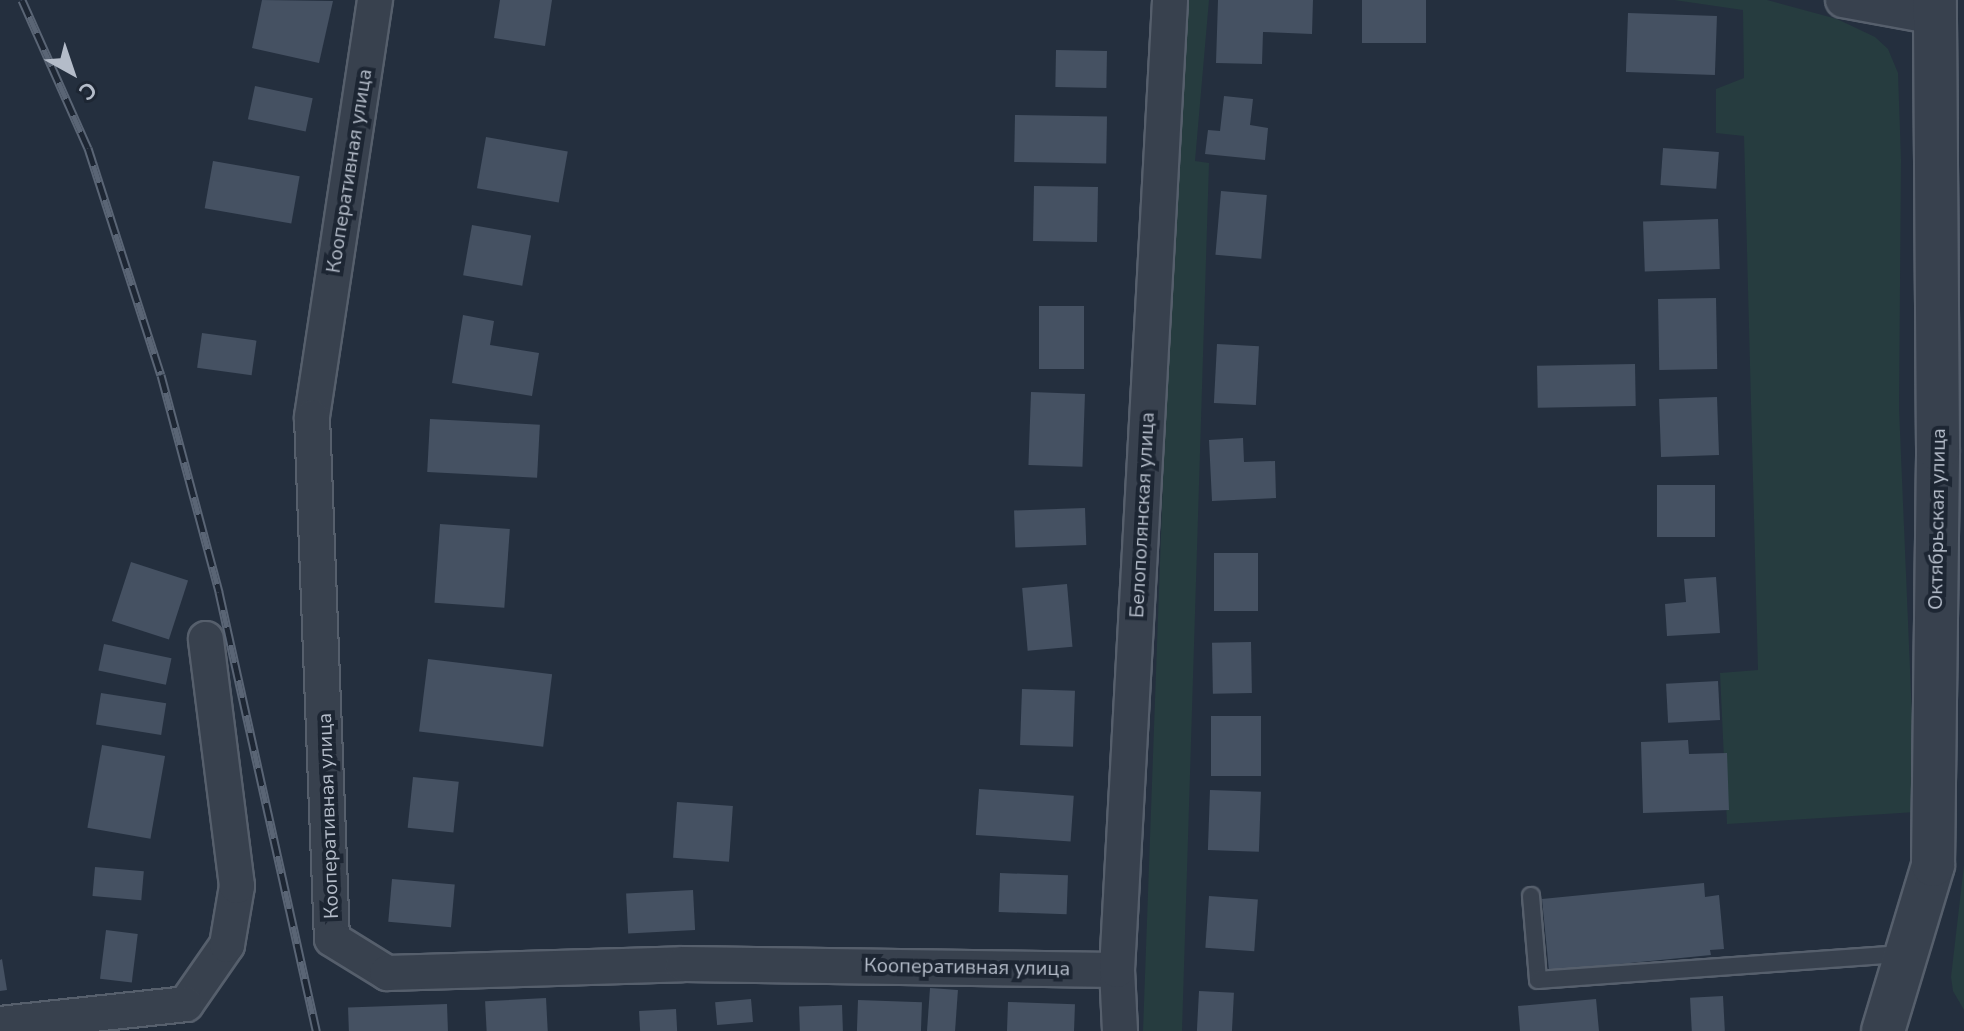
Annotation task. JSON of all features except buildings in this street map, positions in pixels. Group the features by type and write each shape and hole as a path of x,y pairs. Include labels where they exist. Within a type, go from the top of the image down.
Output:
{"street":[{"name":"Кооперативная улица","path":"375,0 312,417 332,939 387,973 683,964 1117,970"},
{"name":"Белополянская улица","path":"1120,1031 1117,970 1170,0"},
{"path":"1843,0 1936,8"},
{"name":"Октябрьская улица","path":"1883,1031 1933,865 1951,447 1943,102 1936,8"},
{"path":"0,1024 186,1018 227,945 237,886 206,639"}],"lane":[{"path":"1531,896 1538,980 1907,954"}],"green space":[{"path":"1188,0 1209,0 1195,161 1209,163 1182,1031 1143,1031 1172,232"},
{"path":"1674,0 1767,0 1837,19 1875,37 1888,49 1898,73 1901,160 1899,408 1916,812 1727,824 1720,673 1758,670 1744,136 1716,133 1716,89 1744,78 1743,10"},
{"path":"1964,865 1964,1010 1953,991 1951,977"}],"railway":[{"path":"22,0 88,148 161,375 219,592 316,1031"}]}
